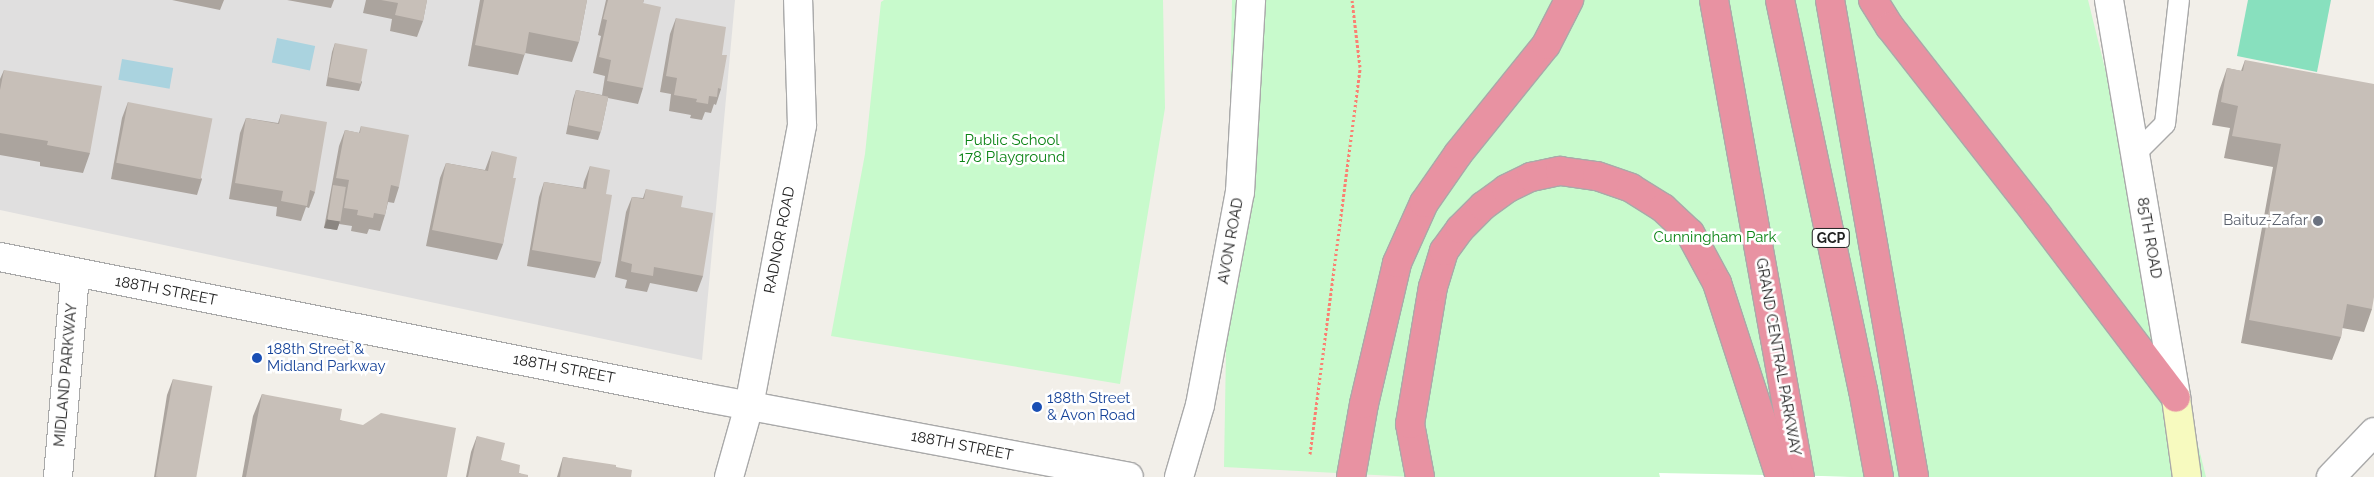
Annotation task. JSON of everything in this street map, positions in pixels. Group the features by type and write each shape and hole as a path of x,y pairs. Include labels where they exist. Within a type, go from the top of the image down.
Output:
{"highway":[{"path":"1351,477 1364,404 1397,262 1424,203 1458,154 1546,45 1569,0"},
{"name":"GRAND CENTRAL PARKWAY","path":"1714,0 1800,477"},
{"name":"GCP","path":"1780,0 1863,390 1879,477"},
{"path":"1830,0 1914,477"},
{"path":"1873,0 1890,27 2038,216 2176,398"},
{"path":"1420,477 1410,424 1433,287 1444,251 1460,229 1483,206 1506,189 1531,177 1560,171 1596,176 1631,188 1663,208 1690,233 1717,283 1780,477"}],"main road":[{"name":"85TH ROAD","path":"2176,398 2187,477"}],"street":[{"name":"RADNOR ROAD","path":"729,477 749,406 802,125 798,0"},
{"name":"AVON ROAD","path":"1179,477 1200,405 1240,192 1251,0"},
{"name":"85TH ROAD","path":"2109,0 2176,398"},
{"name":"188TH STREET","path":"0,257 749,406 1128,477"},
{"name":"MIDLAND PARKWAY","path":"58,477 75,273"},
{"path":"2331,477 2374,432"}],"lane":[{"path":"2135,154 2165,124 2179,0"}],"path":[{"path":"1310,454 1360,67 1352,0"}],"shaded area":[{"path":"0,0 735,0 702,360 0,210"}],"green space":[{"name":"Public School 178 Playground","path":"884,0 1163,0 1165,108 1120,384 831,336 865,154 881,2"},
{"name":"Cunningham Park","path":"1232,0 2088,0 2206,477 1413,477 1224,467"},
{"path":"2248,0 2331,0 2317,72 2237,56"}],"water":[{"path":"277,38 315,46 310,71 272,62"},
{"path":"122,59 173,68 170,89 118,80"}],"pier":[{"path":"1659,473 1822,476 1851,477 1660,477"}],"building":[{"path":"381,0 427,0 423,21 395,15 398,3"},
{"path":"484,0 587,0 579,42 529,32 525,55 475,45"},
{"path":"608,0 644,0 643,3 661,7 643,88 607,81 611,60 599,57 607,20 603,19"},
{"path":"676,18 726,27 722,55 727,55 721,89 718,88 717,97 709,96 708,104 696,102 697,99 674,95 677,78 666,76"},
{"path":"335,43 367,49 361,84 328,77"},
{"name":"Baituz-Zafar","path":"2245,60 2374,84 2374,297 2372,309 2347,304 2341,337 2249,320 2281,144 2232,136 2238,106 2221,102 2227,68 2243,71"},
{"path":"4,70 102,86 90,153 47,145 48,141 0,133 0,90"},
{"path":"576,90 608,97 601,132 569,125"},
{"path":"128,102 212,118 201,179 116,163"},
{"path":"281,114 327,122 315,192 310,190 307,206 281,201 283,191 235,183 246,118 279,124"},
{"path":"361,126 409,135 399,187 391,185 385,215 374,213 373,218 357,215 358,210 344,208 349,180 336,178 345,130 360,133"},
{"path":"492,151 517,157 513,178 516,178 503,244 432,230 446,163 488,171"},
{"path":"590,166 610,170 606,194 612,195 601,262 532,250 544,182 586,189"},
{"path":"333,185 346,187 340,222 328,220"},
{"path":"646,189 683,196 681,207 713,213 703,276 654,267 653,276 631,272 632,264 621,261 632,197 644,199"},
{"path":"173,379 212,386 196,477 156,476"},
{"path":"262,394 342,409 340,420 363,425 381,413 456,428 447,477 246,477"},
{"path":"477,436 505,443 501,460 520,465 519,473 528,475 528,477 468,477"},
{"path":"563,457 616,465 616,467 632,470 631,477 560,477"}],"place":[{"name":"Baituz-Zafar","path":"2318,221"},
{"name":"188th Street & Midland Parkway","path":"257,358"},
{"name":"188th Street & Avon Road","path":"1037,407"}]}
